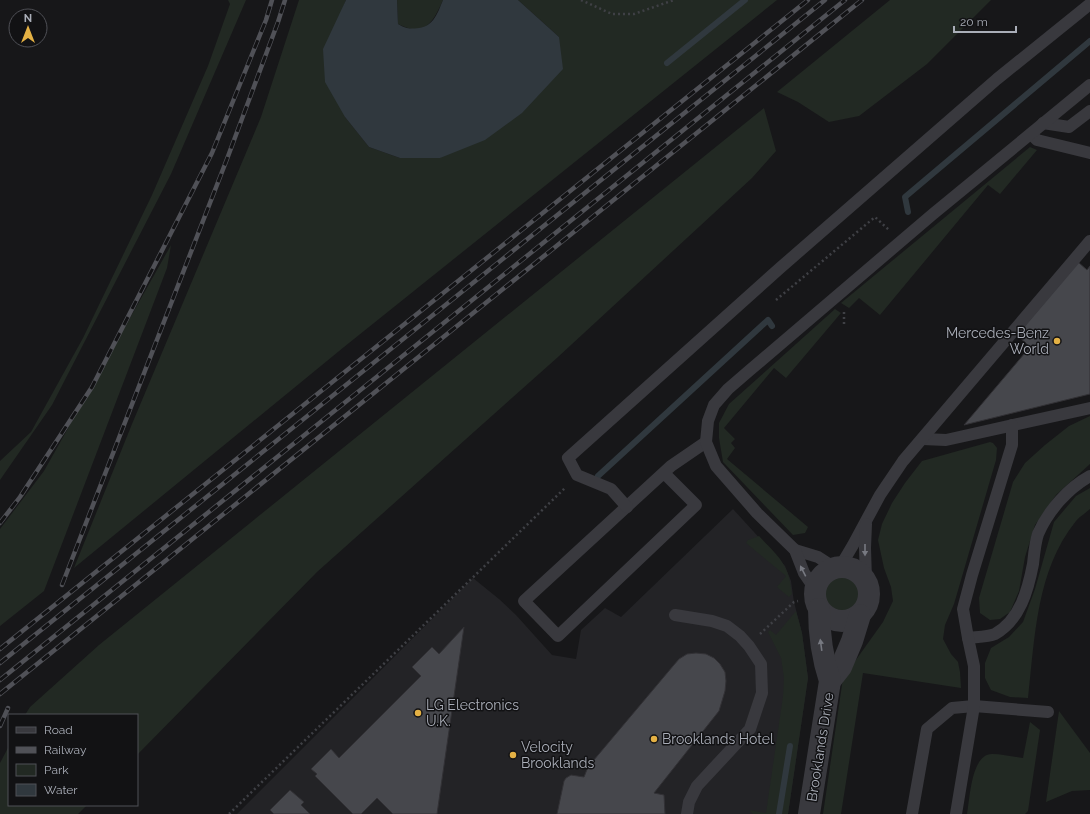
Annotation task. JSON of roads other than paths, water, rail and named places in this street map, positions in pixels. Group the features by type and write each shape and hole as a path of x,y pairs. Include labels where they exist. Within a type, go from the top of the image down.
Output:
{"street":[{"path":"837,567 850,568 859,572 866,580 869,589 870,598 866,608 860,615 852,620 834,620 826,616 811,600 822,576 828,571 837,567"},
{"name":"Brooklands Drive","path":"809,814 830,680 823,661 819,630 811,600"},
{"name":"Brooklands Drive","path":"830,680 841,667 852,641 860,615"}],"lane":[{"path":"627,507 611,489 577,475 568,458 780,268 991,84 1090,4"},
{"path":"811,600 804,573 794,550 757,514 716,466 706,442 708,421 714,405 728,389 933,214 1090,85"},
{"path":"1043,123 1069,127 1090,111"},
{"path":"1031,134 1037,140 1090,152"},
{"path":"794,550 818,557 837,567 867,521 880,494 903,461 1090,241"},
{"path":"923,438 946,440 1090,408"},
{"path":"956,814 974,706 974,666 964,609 972,575 1012,445 1012,425"},
{"path":"664,473 696,505 558,636 524,601 664,473 706,442"},
{"path":"968,638 994,634 1010,622 1021,604 1029,582 1038,535 1041,529 1052,510 1080,482 1090,476"},
{"path":"866,580 865,548 867,521"},
{"path":"675,614 712,621 726,626 740,636 761,664 762,693 750,729 697,786 689,802 687,814"},
{"path":"912,814 927,729 952,708 974,706 1048,712"}],"water":[{"path":"346,0 397,0 398,24 406,28 419,28 424,27 435,18 443,0 518,0 559,37 563,69 522,113 485,140 440,158 400,158 369,147 345,117 325,82 323,49"}],"waterway":[{"path":"667,63 745,0"},
{"path":"908,212 905,197 1090,41"},
{"path":"598,476 768,320 772,326"},
{"path":"779,814 790,746"}],"railway":[{"path":"0,523 20,497 92,387 212,153 266,20 272,0"},
{"path":"62,585 227,159 285,0"},
{"path":"0,649 808,0"},
{"path":"0,663 825,0"},
{"path":"0,680 845,0"},
{"path":"0,694 862,0"},
{"path":"0,726 8,708"}],"place":[{"name":"Mercedes-Benz World","path":"1057,341"},
{"name":"LG Electronics U.K.","path":"418,713"},
{"name":"Brooklands Hotel","path":"654,739"},
{"name":"Velocity Brooklands","path":"513,755"}]}
